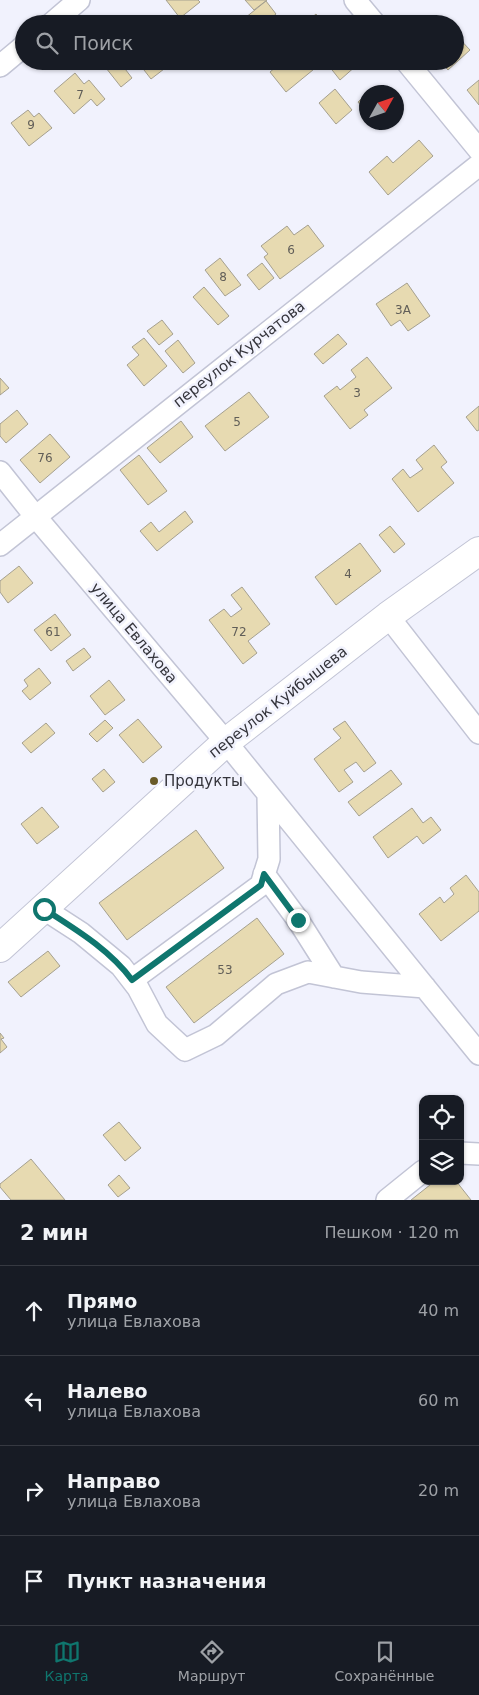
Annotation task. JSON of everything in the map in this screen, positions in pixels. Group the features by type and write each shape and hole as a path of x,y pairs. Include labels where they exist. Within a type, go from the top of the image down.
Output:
{"main road":[{"name":"переулок Куйбышева","path":"0,948 226,742 388,616 479,551"}],"street":[{"path":"62,15 80,0"},
{"path":"355,0 368,15"},
{"path":"0,66 15,54"},
{"path":"413,70 479,150"},
{"name":"переулок Курчатова","path":"0,545 479,165"},
{"name":"улица Евлахова","path":"0,472 226,742 479,1054"},
{"path":"388,616 479,733"},
{"path":"132,980 261,885 269,859 268,794"},
{"path":"264,874 298,920 334,977"},
{"path":"44,909 81,933 122,966 138,988 157,1024 184,1050 216,1035 276,984 308,972 361,982 425,987"},
{"path":"464,1153 479,1154"},
{"path":"388,1200 419,1174"}],"building":[{"path":"166,0 198,0 200,2 184,15 178,15"},
{"path":"245,0 267,0 254,10"},
{"path":"266,1 276,14 275,15 249,15"},
{"path":"464,44 470,50 464,55"},
{"path":"108,70 126,70 132,78 121,87"},
{"path":"144,70 163,70 151,79"},
{"path":"272,70 313,70 286,92 270,72"},
{"path":"332,70 351,70 340,80"},
{"path":"75,73 84,84 89,80 105,99 97,106 91,99 74,114 54,91"},
{"path":"479,80 479,105 467,90"},
{"path":"335,89 352,110 336,124 319,103"},
{"path":"28,110 34,117 39,113 52,128 29,146 11,123"},
{"path":"419,140 433,156 388,195 369,172 387,156 393,163"},
{"path":"308,225 324,246 280,279 264,257 268,254 261,246 287,226 294,235"},
{"path":"220,258 241,285 225,296 205,270"},
{"path":"262,263 274,278 259,290 247,275"},
{"path":"407,283 430,316 408,331 400,320 391,326 376,304"},
{"path":"204,287 229,316 218,325 193,297"},
{"path":"162,320 173,334 159,345 147,331"},
{"path":"338,334 347,344 323,364 314,354"},
{"path":"144,338 167,366 144,386 127,365 139,355 132,347"},
{"path":"178,340 195,363 183,373 165,351"},
{"path":"367,357 392,388 364,410 368,415 350,429 324,396 337,386 340,390 356,377 351,370"},
{"path":"0,378 9,388 0,395"},
{"path":"249,392 269,417 225,451 205,426"},
{"path":"479,406 479,430 477,431 466,417"},
{"path":"17,410 28,424 6,443 0,436 0,424"},
{"path":"181,421 193,437 160,463 147,448"},
{"path":"50,434 70,457 40,483 20,460"},
{"path":"434,445 447,462 441,467 454,483 418,512 392,479 403,469 410,478 423,469 416,460"},
{"path":"139,455 167,491 148,505 120,470"},
{"path":"185,511 193,522 157,551 140,531 151,522 159,532"},
{"path":"390,526 405,544 394,553 379,535"},
{"path":"360,543 381,571 336,605 315,577"},
{"path":"19,566 33,583 8,603 0,592 0,581"},
{"path":"242,587 270,624 248,641 257,653 243,664 209,620 224,609 231,617 242,609 231,595"},
{"path":"55,614 71,635 51,651 34,630"},
{"path":"84,648 91,657 73,671 66,661"},
{"path":"39,668 51,683 30,700 22,691 28,686 24,680"},
{"path":"109,680 125,700 105,715 90,696"},
{"path":"138,719 162,747 143,763 119,735"},
{"path":"105,720 113,728 97,742 89,734"},
{"path":"345,721 376,763 364,772 356,762 344,770 353,782 339,792 314,759 341,738 333,729"},
{"path":"46,723 55,733 31,753 22,743"},
{"path":"104,769 115,782 103,792 92,779"},
{"path":"391,770 402,784 359,816 348,802"},
{"path":"42,807 59,827 37,844 21,824"},
{"path":"412,808 423,823 431,817 441,830 423,844 417,836 388,858 373,837"},
{"path":"196,830 224,868 127,940 99,903"},
{"path":"466,875 479,892 479,911 441,941 419,914 440,897 444,903 454,894 450,888"},
{"path":"257,918 284,954 194,1023 166,987"},
{"path":"48,951 60,966 21,997 8,982"},
{"path":"0,1033 4,1038 1,1039 7,1047 0,1053"},
{"path":"119,1122 141,1148 125,1161 103,1135"},
{"path":"31,1159 65,1200 11,1200 0,1187 0,1184"},
{"path":"119,1175 130,1188 118,1197 108,1185"},
{"path":"430,1185 459,1185 471,1200 411,1200"}],"place":[{"name":"Продукты","path":"154,781"}],"route":[{"path":"44,909 81,933 122,966 132,980 261,885 264,874 298,920"}]}
